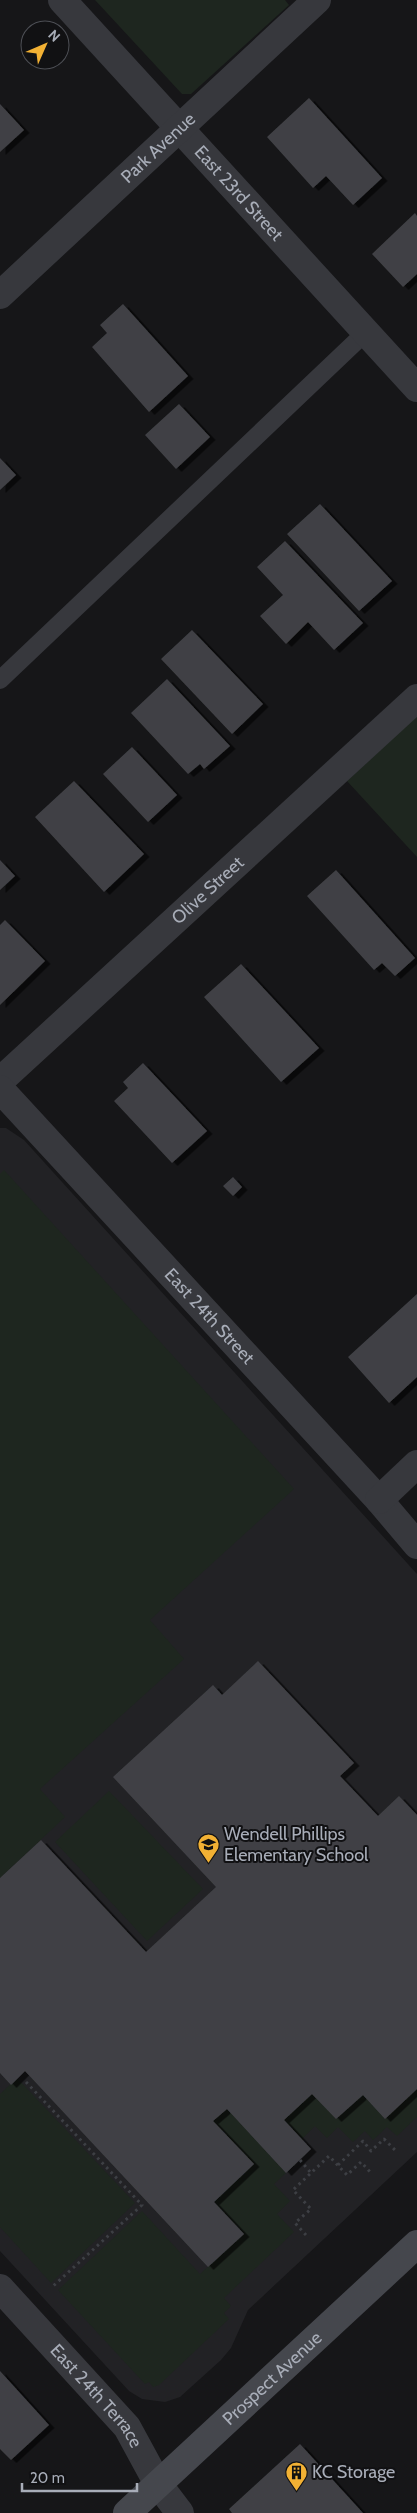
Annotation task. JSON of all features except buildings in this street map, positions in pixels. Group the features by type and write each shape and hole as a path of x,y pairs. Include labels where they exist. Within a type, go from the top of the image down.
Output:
{"main road":[{"name":"Prospect Avenue","path":"127,2513 417,2244"}],"street":[{"name":"East 23rd Street","path":"62,0 417,388"},
{"name":"Park Avenue","path":"0,295 318,0"},
{"name":"Olive Street","path":"0,1081 417,698"},
{"name":"East 24th Street","path":"0,1089 379,1500 417,1545"},
{"path":"379,1500 417,1464"},
{"name":"East 24th Terrace","path":"0,2288 127,2427 158,2484 180,2513"}],"lane":[{"path":"0,680 366,332"}],"path":[{"path":"26,2082 142,2205 51,2288"},
{"path":"338,2165 363,2141 372,2151 384,2139 396,2151"},
{"path":"306,2235 295,2224 311,2209 293,2190 329,2156 347,2175 361,2162 372,2173"},
{"path":"300,2160 311,2173"}],"shaded area":[{"path":"95,0 285,0 289,5 191,94 182,94"},
{"path":"417,716 417,857 347,781"},
{"name":"Wendell Phillips Elementary School","path":"0,1128 6,1128 24,1140 417,1574 417,2152 248,2310 231,2348 221,2360 180,2397 165,2402 142,2399 129,2391 0,2251"},
{"path":"4,1170 294,1489 150,1620 184,1659 40,1789 65,1817 0,1878 0,1174"},
{"path":"109,1791 203,1889 147,1941 55,1842"},
{"path":"17,2078 135,2203 51,2283 0,2227 0,2094"},
{"path":"417,2089 417,2117 397,2136 387,2127 373,2140 365,2131 353,2142 338,2127 327,2138 315,2126 302,2139 284,2120 312,2094 336,2119 363,2095 385,2119"},
{"path":"227,2109 286,2173 274,2184 290,2201 277,2214 294,2232 224,2298 231,2306 224,2313 229,2319 159,2385 153,2387 149,2382 145,2384 58,2290 142,2211 200,2274 244,2234 214,2202 213,2121"}],"place":[{"name":"Wendell Phillips Elementary School","path":"208,1863"},
{"name":"KC Storage","path":"296,2491"}]}
